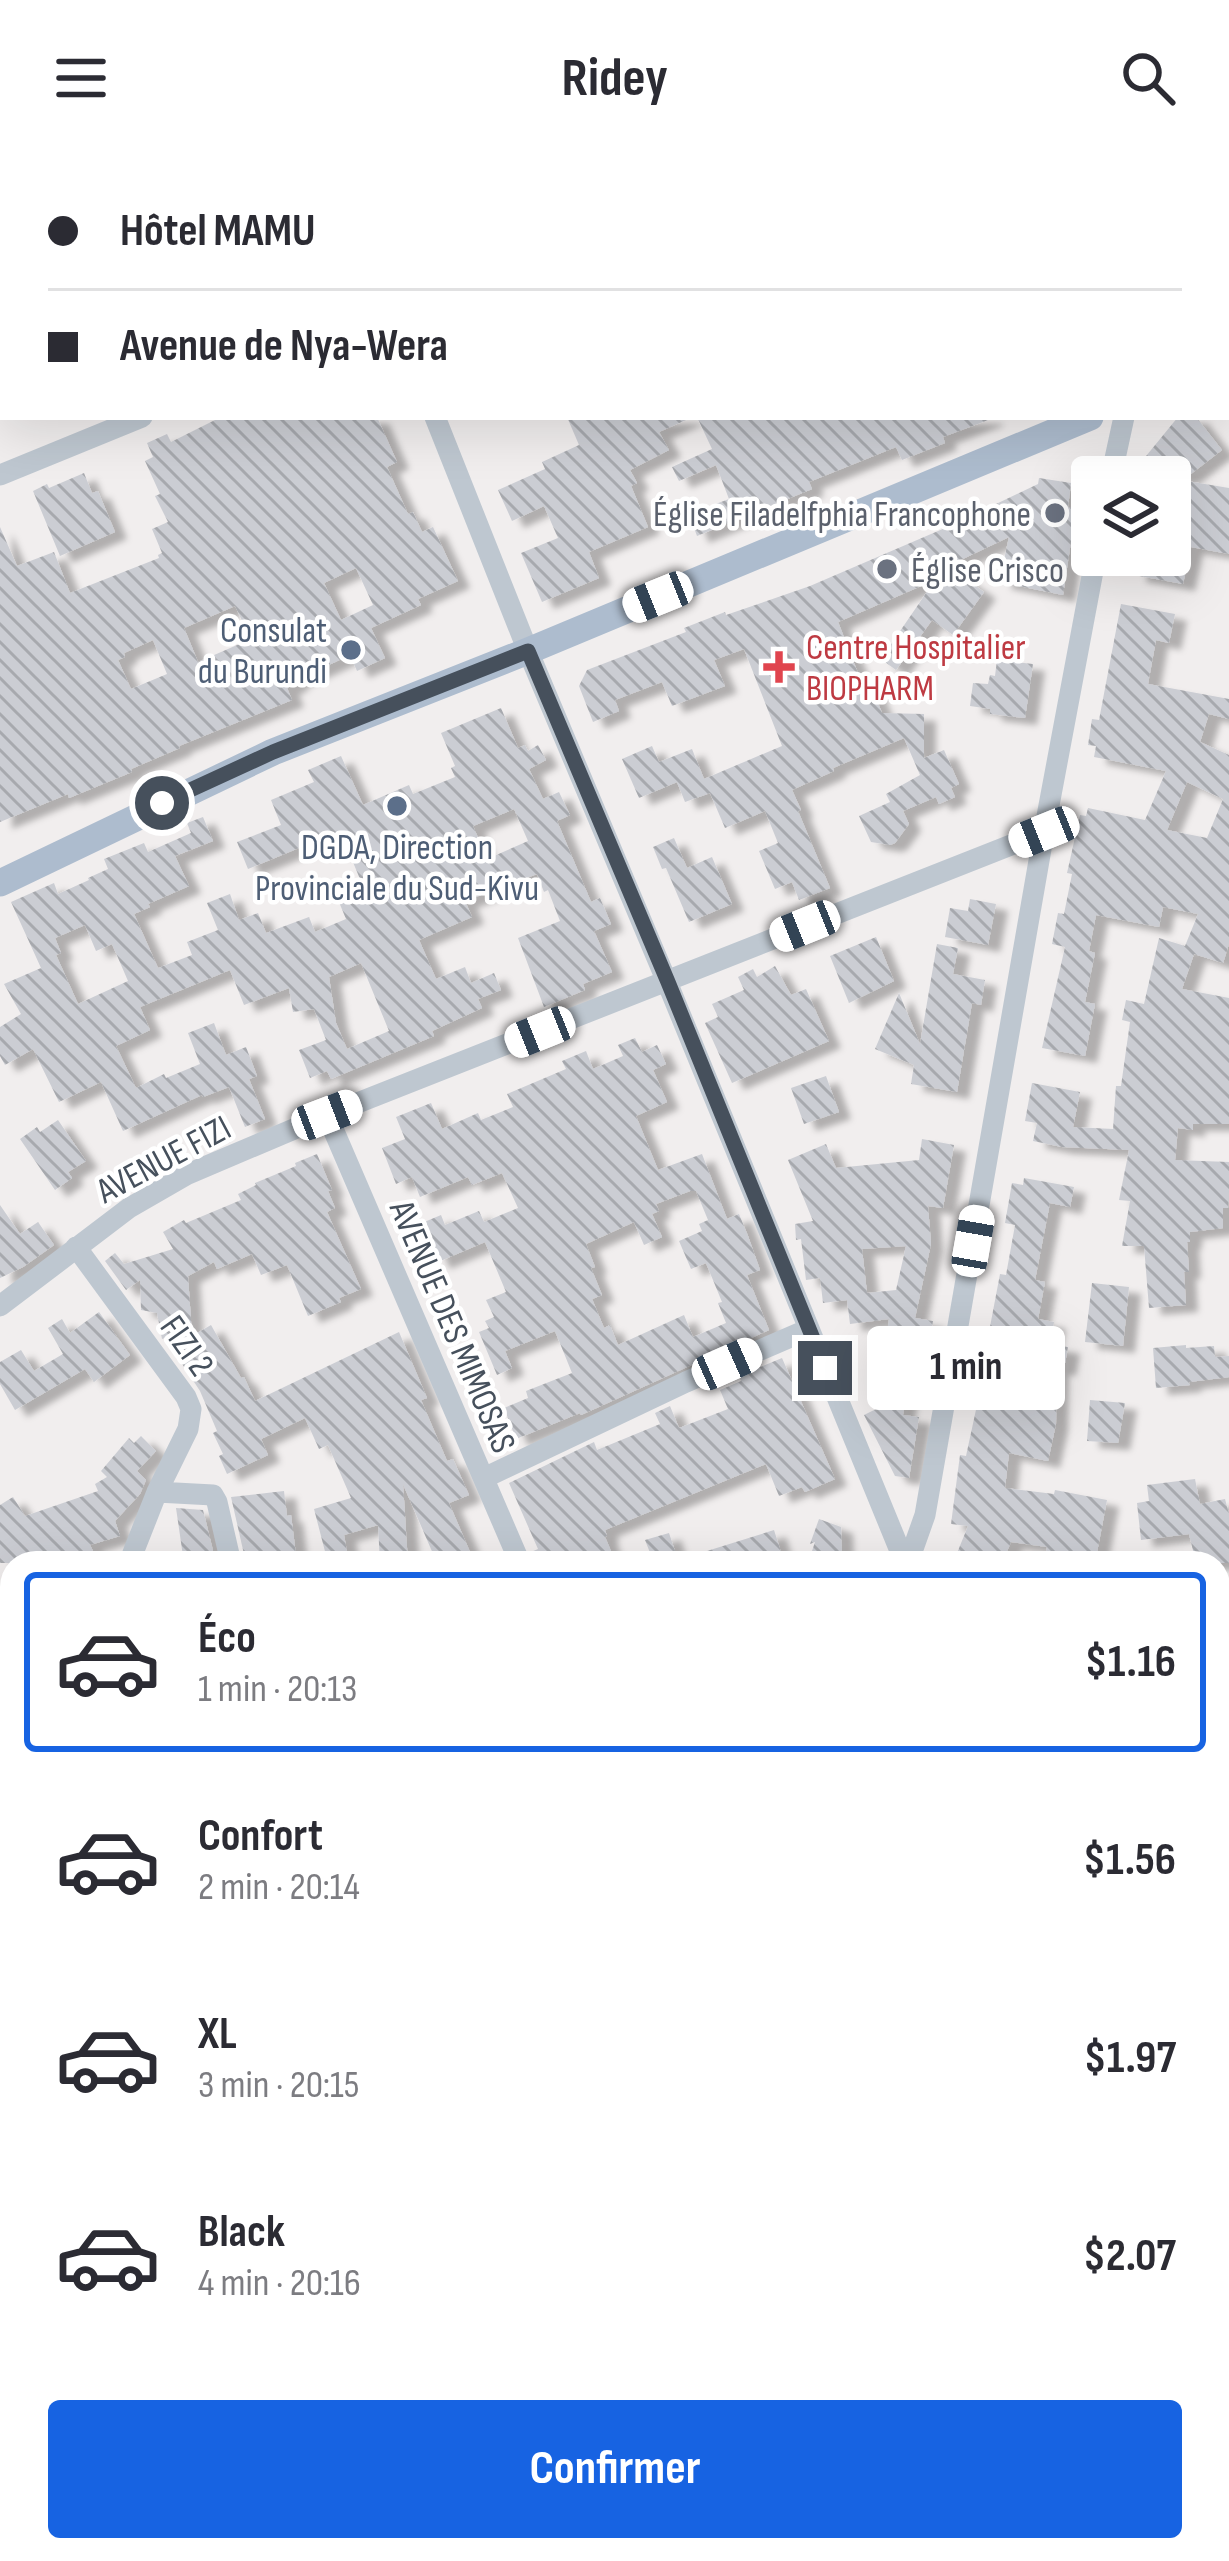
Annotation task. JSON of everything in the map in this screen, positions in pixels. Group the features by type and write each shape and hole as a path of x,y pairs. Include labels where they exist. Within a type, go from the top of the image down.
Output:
{"main road":[{"path":"0,883 273,752 1083,420"}],"street":[{"path":"0,475 135,420"},
{"path":"436,420 902,1551"},
{"path":"1116,456 1123,420"},
{"path":"912,1551 926,1515 1092,576"},
{"name":"AVENUE FIZI","path":"0,1306 130,1208 188,1174 1044,832"},
{"name":"AVENUE DES MIMOSAS","path":"327,1115 515,1551"},
{"name":"FIZI 2","path":"76,1247 191,1409 188,1429 134,1551"},
{"path":"484,1478 809,1329"},
{"path":"158,1492 213,1495 227,1551"}],"building":[{"path":"215,420 378,420 397,462 387,467 408,514 413,512 422,532 433,527 458,581 371,628 385,658 357,671 350,655 295,681 287,688 292,700 179,746 132,772 0,822 0,527 17,566 54,552 70,593 159,558 162,553 152,529 168,522 145,461 153,457 147,443 167,434 171,442","holes":["356,568 373,605 341,620 324,583","235,606 251,639 198,662 184,628","153,640 167,674 131,689 118,660"]},
{"path":"568,420 686,420 659,432 669,450 630,470 637,483 631,486 648,527 589,552 599,578 542,602 521,553 558,538 544,506 512,521 498,490 545,469 542,462 579,445"},
{"path":"698,420 988,420 943,437 945,443 902,460 896,447 809,482 812,489 697,536 689,514 729,499 716,465 679,481 672,467 712,449"},
{"path":"1176,420 1198,420 1222,450 1191,474 1191,456 1146,456"},
{"path":"84,473 92,493 98,491 115,532 60,556 33,491"},
{"path":"1039,478 1071,483 1071,541 1063,595 999,582 1009,537 948,566 984,592 953,635 932,620 896,670 881,659 935,580 838,622 863,686 868,678 882,713 924,714 924,758 944,750 959,784 951,788 955,797 939,804 936,797 903,811 909,824 895,843 871,842 859,816 890,802 886,794 920,775 904,738 792,790 830,888 799,900 792,882 775,889 759,851 778,843 765,811 725,828 710,793 685,802 677,782 639,798 622,759 652,746 659,762 692,749 704,779 782,746 744,649 714,660 725,686 672,706 662,682 615,700 619,711 593,722 579,686 587,670 725,612 810,586 1038,484"},
{"path":"1191,482 1229,488 1229,554 1191,547"},
{"path":"1139,576 1185,576 1183,584"},
{"path":"1121,604 1175,614 1169,643 1156,640 1148,684 1229,699 1229,719 1209,714 1200,742 1229,755 1229,944 1223,963 1194,954 1182,989 1229,998 1229,1124 1178,1128 1175,1160 1229,1162 1228,1208 1223,1208 1223,1228 1190,1232 1189,1272 1184,1272 1186,1305 1149,1308 1144,1246 1122,1246 1130,1201 1119,1200 1129,1150 1033,1141 1037,1123 1025,1121 1032,1083 1080,1092 1073,1127 1113,1129 1116,1086 1121,1086 1130,1022 1122,1020 1126,1000 1144,1004 1159,938 1185,946 1198,914 1163,907 1159,927 1096,915 1089,951 1095,953 1085,1002 1095,1004 1085,1056 1042,1048 1065,947 1052,944 1058,913 1064,914 1080,815 1086,816 1088,808 1145,820 1166,771 1094,757 1096,746 1088,745 1092,719 1099,720","holes":["1187,782 1223,799 1207,838 1167,830"]},
{"path":"997,660 1033,664 1025,718 970,706 973,683 988,684 990,675 995,676"},
{"path":"501,708 518,748 525,745 528,751 538,745 546,760 529,769 543,799 559,792 570,815 557,821 591,902 600,898 611,924 594,931 612,972 583,984 585,990 544,1007 518,938 560,921 537,874 465,901 472,917 419,940 436,979 465,967 471,983 494,973 501,990 478,999 482,1008 432,1031 434,1036 331,1079 327,1071 310,1078 299,1050 326,1040 314,1009 293,1012 289,988 244,1005 230,970 140,1007 150,1030 116,1046 136,1088 200,1064 188,1033 214,1023 226,1055 246,1047 257,1076 249,1079 265,1119 245,1127 229,1087 123,1131 101,1082 59,1102 33,1049 5,1065 0,1056 0,1027 21,1014 4,984 41,968 11,902 54,883 58,894 108,869 104,859 144,843 148,852 191,833 187,823 203,817 213,841 175,856 189,886 134,914 158,968 192,955 187,942 218,930 207,903 230,894 239,920 258,913 266,933 309,917 315,932 346,919 334,890 360,879 340,831 248,869 237,842 281,825 271,800 314,782 308,770 341,756 363,805 409,785 413,794 455,777 441,733","holes":["514,809 528,841 487,859 473,826","85,925 96,951 112,944 128,981 78,1004 56,955 61,953 55,938","361,963 389,1031 347,1049 336,1023 329,977"]},
{"path":"674,838 687,868 712,857 732,904 689,922 653,847"},
{"path":"970,899 996,904 988,945 945,937 950,908 968,911"},
{"path":"876,937 894,981 849,1003 830,956"},
{"path":"937,944 958,948 953,974 985,980 981,1005 972,1003 957,1092 911,1084 914,1065 875,1049 899,993 920,1044"},
{"path":"775,966 791,995 806,989 829,1041 732,1083 705,1023 718,1017 712,1004 744,990 738,977 753,969 757,977"},
{"path":"635,1038 642,1052 657,1045 666,1064 653,1070 667,1102 636,1116 658,1170 702,1154 727,1219 739,1214 748,1236 760,1270 747,1275 769,1330 581,1415 516,1439 504,1408 528,1398 526,1391 572,1373 555,1331 505,1351 512,1368 497,1375 479,1332 489,1328 485,1321 494,1317 486,1300 506,1292 485,1242 438,1262 422,1223 441,1215 445,1225 479,1211 484,1222 518,1208 502,1173 472,1185 468,1177 420,1197 412,1177 396,1184 382,1148 405,1139 396,1117 431,1103 442,1129 478,1113 481,1120 513,1107 507,1094 566,1069 562,1061 586,1051 593,1069 623,1056 618,1045","holes":["696,1191 708,1220 699,1224 702,1231 679,1241 691,1269 706,1263 726,1323 693,1337 684,1315 618,1345 610,1325 604,1328 592,1299 602,1295 586,1244 634,1222 644,1245 662,1237 652,1214 659,1211 656,1204"]},
{"path":"826,1076 839,1112 804,1124 791,1088"},
{"path":"58,1120 86,1161 68,1172 72,1178 55,1190 20,1139"},
{"path":"922,1139 954,1145 943,1208 928,1206 931,1244 915,1318 933,1321 927,1358 912,1356 903,1415 919,1417 909,1478 895,1476 864,1415 882,1406 868,1356 884,1352 889,1319 850,1324 847,1300 823,1303 820,1278 806,1280 795,1224 813,1221 788,1160 826,1144 836,1168 919,1160","holes":["906,1246 896,1290 867,1293 862,1249"]},
{"path":"317,1154 332,1190 328,1191 335,1208 327,1212 361,1289 308,1316 287,1265 261,1275 252,1254 217,1269 214,1262 188,1276 192,1336 211,1325 255,1401 399,1332 447,1461 453,1459 469,1495 449,1503 470,1551 432,1551 403,1484 407,1551 379,1551 378,1525 344,1535 347,1551 325,1551 314,1509 351,1498 328,1445 319,1449 305,1418 261,1439 268,1455 227,1474 213,1433 217,1431 200,1391 162,1339 157,1313 141,1310 140,1280 126,1290 105,1261 115,1253 124,1264 173,1249 163,1232 241,1200 238,1194"},
{"path":"1024,1178 1074,1187 1070,1207 1050,1203 1035,1280 1045,1282 1038,1319 1054,1322 1050,1344 1068,1347 1064,1369 1057,1368 1056,1424 1048,1461 1009,1453 1005,1488 1054,1494 1055,1490 1107,1500 1097,1551 1046,1551 1047,1547 1011,1542 1007,1551 958,1551 968,1526 951,1524 960,1455 966,1456 988,1354 978,1352 982,1330 989,1332 1015,1225 1005,1223 1012,1183 1023,1185"},
{"path":"0,1205 20,1234 38,1222 54,1245 0,1278"},
{"path":"1092,1283 1129,1287 1123,1346 1085,1342"},
{"path":"99,1312 130,1355 94,1382 85,1369 15,1410 0,1384 0,1362 21,1350 34,1371 63,1354 48,1328 62,1319 70,1333"},
{"path":"1214,1346 1215,1357 1229,1356 1229,1377 1156,1388 1153,1348"},
{"path":"782,1358 835,1479 805,1492 802,1487 779,1496 766,1464 605,1530 611,1551 533,1551 538,1549 509,1483 594,1442 597,1450 660,1424 655,1413 670,1406 679,1428 728,1409 720,1390 741,1381 739,1376"},
{"path":"1090,1400 1125,1403 1118,1443 1087,1441"},
{"path":"141,1436 156,1451 137,1471 146,1480 140,1494 115,1521 120,1536 90,1545 93,1551 0,1551 0,1505 13,1497 25,1516 98,1491 95,1484 107,1477 101,1471 129,1438 134,1443"},
{"path":"1195,1479 1200,1504 1225,1499 1229,1551 1193,1551 1189,1534 1141,1540 1137,1503 1149,1501 1147,1485"},
{"path":"284,1491 296,1551 243,1551 231,1497"},
{"path":"176,1508 203,1510 213,1551 182,1551"},
{"path":"819,1519 841,1527 842,1551 812,1551 815,1542 810,1544"},
{"path":"774,1530 781,1551 707,1551"},
{"path":"669,1533 675,1551 649,1551 645,1540"}],"place":[{"name":"Église Filadelfphia Francophone","path":"1055,513"},
{"name":"Église Crisco","path":"887,569"},
{"name":"Consulat du Burundi","path":"351,650"},
{"name":"Centre Hospitalier BIOPHARM","path":"779,667"},
{"name":"DGDA, Direction Provinciale du Sud-Kivu","path":"397,806"}],"route":[{"path":"162,803 273,752 528,651 825,1368"}]}
